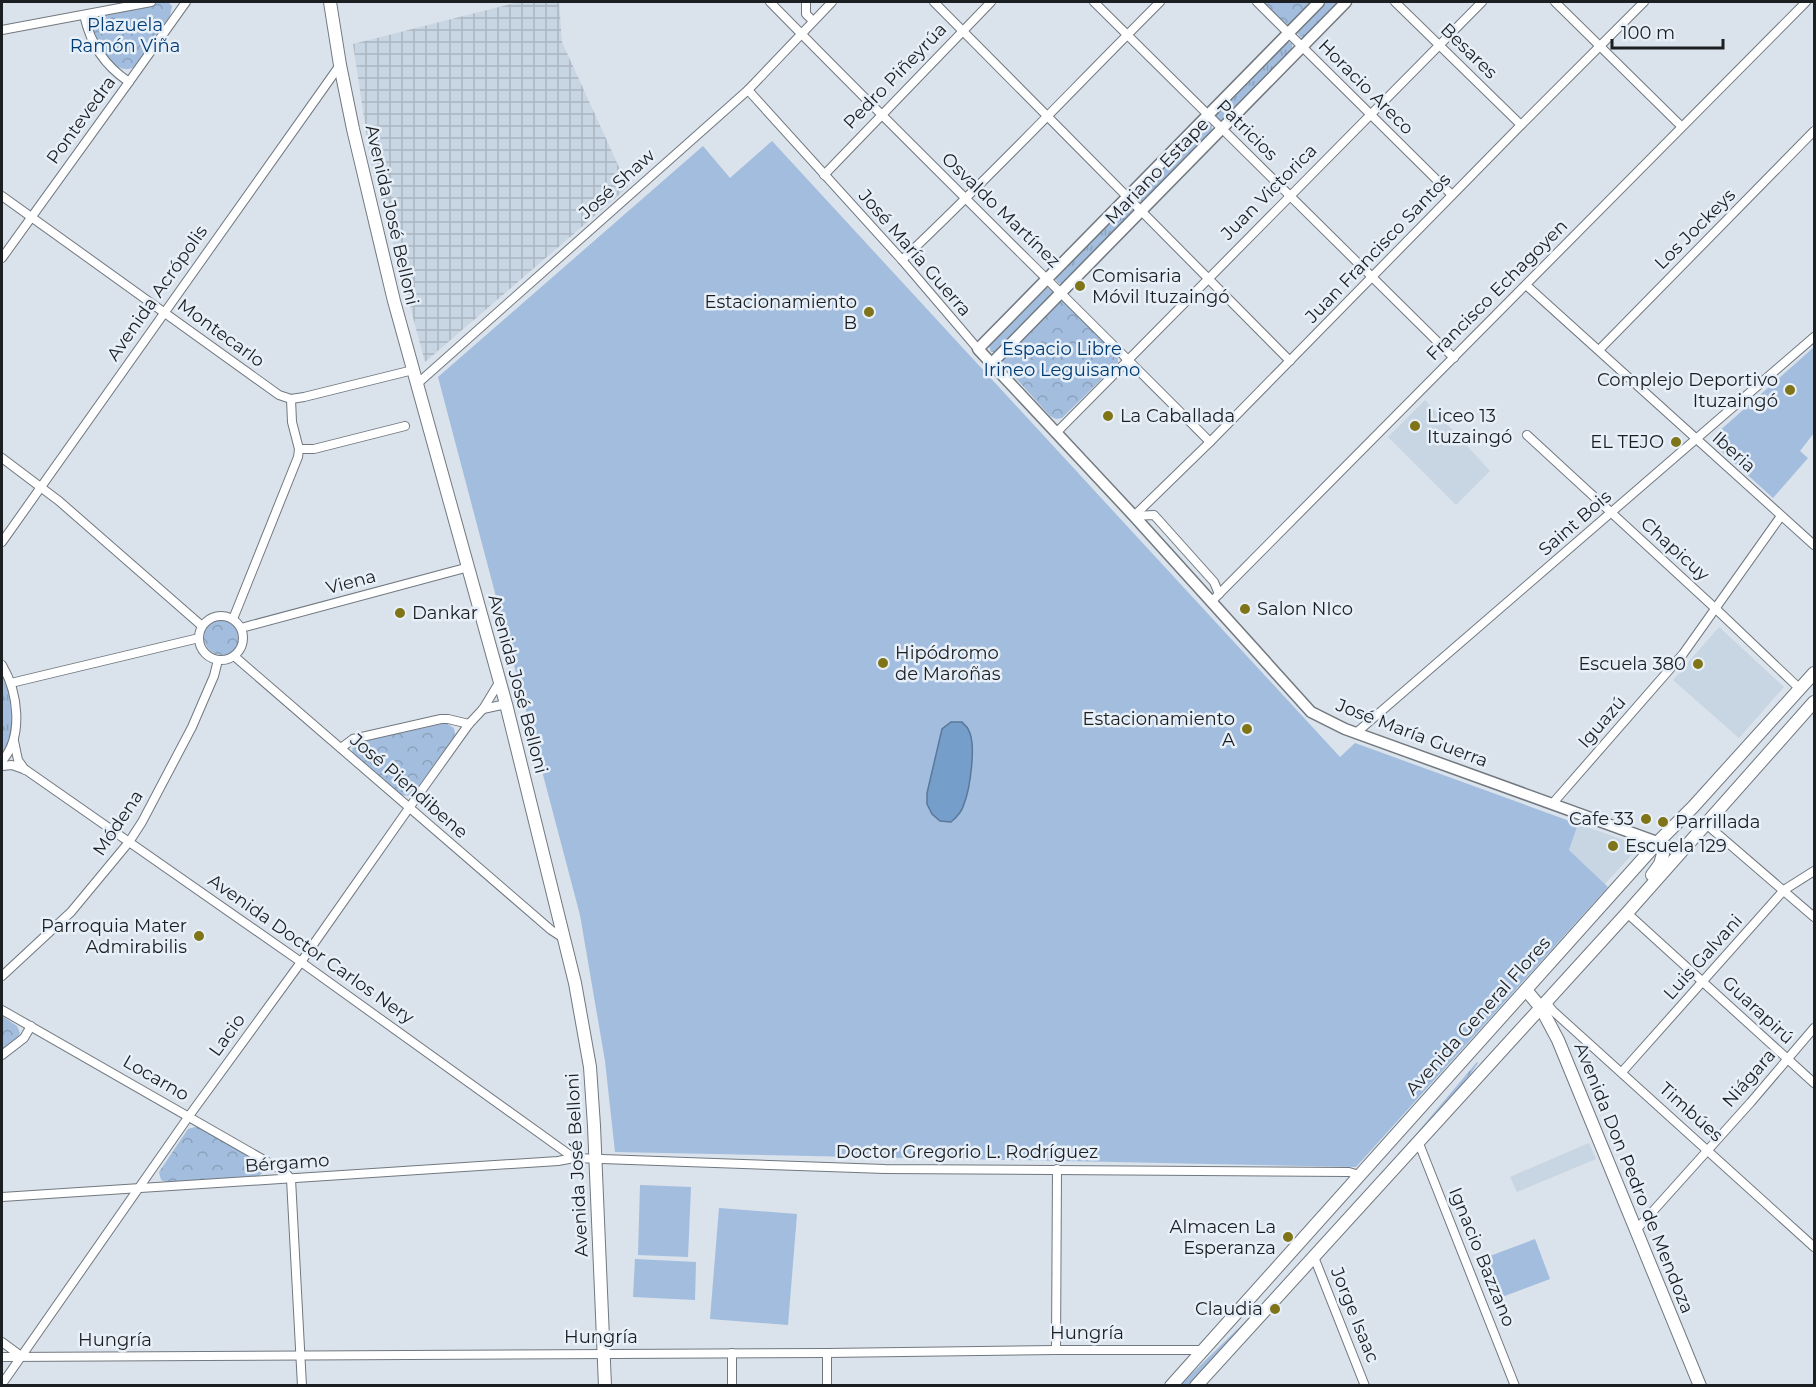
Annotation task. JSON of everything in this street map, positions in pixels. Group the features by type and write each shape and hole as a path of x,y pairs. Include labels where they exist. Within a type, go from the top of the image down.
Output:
{"main road":[{"name":"Avenida José Belloni","path":"330,2 340,65 394,302 500,681 575,983 590,1067 597,1159 605,1386"},
{"name":"Avenida General Flores","path":"1200,1384 1419,1141 1537,999 1562,950 1658,842 1693,807 1815,673"},
{"name":"Avenida General Flores","path":"1171,1386 1200,1350 1359,1174 1627,913 1815,702"},
{"path":"1627,913 1633,899 1660,864 1663,854 1658,842"},
{"name":"Avenida Don Pedro de Mendoza","path":"1537,999 1558,1040 1700,1386"}],"street":[{"path":"2,30 151,2"},
{"name":"Pontevedra","path":"2,258 186,2"},
{"name":"Osvaldo Martínez","path":"770,2 1210,442"},
{"path":"806,2 806,14 813,21"},
{"name":"José Shaw","path":"417,384 748,90 832,2"},
{"path":"933,2 1290,361"},
{"name":"Pedro Piñeyrúa","path":"824,175 991,2"},
{"name":"Patricios","path":"1094,2 1454,358"},
{"path":"902,260 966,200 1046,115 1160,2"},
{"name":"Horacio Areco","path":"1257,2 1452,195"},
{"name":"Mariano Estape","path":"978,350 1319,2"},
{"name":"Mariano Estape","path":"991,364 1346,2"},
{"name":"Besares","path":"1395,2 1521,125"},
{"name":"Juan Victorica","path":"1056,433 1482,2"},
{"path":"1556,2 1681,126"},
{"name":"Juan Francisco Santos","path":"1134,516 1210,442 1644,2"},
{"name":"Francisco Echagoyen","path":"1215,598 1806,2"},
{"path":"84,15 96,50 105,63 129,82"},
{"name":"Avenida Acrópolis","path":"2,542 340,65"},
{"name":"José María Guerra","path":"748,90 902,260 978,350 1134,516 1215,598 1311,712 1356,733 1682,851"},
{"name":"Los Jockeys","path":"1599,350 1815,131"},
{"name":"Montecarlo","path":"2,196 279,395 291,399"},
{"name":"Iberia","path":"1526,285 1815,545"},
{"name":"Saint Bois","path":"1356,733 1815,337"},
{"path":"233,619 298,457 299,449 293,429 291,399 413,370"},
{"path":"299,449 314,449 405,426"},
{"name":"Chapicuy","path":"1527,435 1800,689"},
{"path":"2,458 40,486 202,626"},
{"name":"José María Guerra","path":"1134,516 1154,515 1214,582 1215,598"},
{"name":"Iguazú","path":"1553,803 1683,654 1781,516"},
{"name":"Viena","path":"241,628 469,567"},
{"path":"216,616 233,619 241,628 242,643 234,656 218,660 204,652 199,638 202,626 216,616"},
{"path":"11,682 199,638"},
{"name":"José Piendibene","path":"234,656 551,930 565,939"},
{"name":"Módena","path":"2,976 71,912 129,842 192,727 214,676 218,660"},
{"name":"Avenida Doctor Carlos Nery","path":"2,665 11,682 15,708 14,736 18,760 26,770"},
{"name":"Lacio","path":"2,1384 189,1116 469,724 483,709 500,681"},
{"path":"483,709 506,704"},
{"path":"341,748 353,739 441,719 469,724"},
{"name":"Avenida Doctor Carlos Nery","path":"14,736 2,764 26,770 301,962 574,1158"},
{"path":"1706,824 1815,917"},
{"name":"Luis Galvani","path":"1622,1072 1784,890 1815,871"},
{"name":"Guarapirú","path":"1627,913 1815,1083"},
{"name":"Timbúes","path":"1537,999 1622,1072 1815,1247"},
{"name":"Locarno","path":"2,1010 285,1172 291,1179"},
{"path":"2,1055 24,1038 31,1026"},
{"name":"Niágara","path":"1636,1230 1815,1028"},
{"name":"Ignacio Bazzano","path":"1419,1141 1515,1386"},
{"name":"Doctor Gregorio L. Rodríguez","path":"574,1158 885,1169 1349,1172 1359,1174"},
{"name":"Bérgamo","path":"2,1197 546,1162 574,1158"},
{"path":"1056,1169 1056,1350"},
{"path":"291,1179 302,1386"},
{"name":"Jorge Isaac","path":"1314,1257 1365,1386"},
{"path":"2,1342 21,1357"},
{"name":"Hungría","path":"2,1358 1200,1350"},
{"path":"732,1353 732,1386"},
{"path":"827,1353 827,1386"}],"shaded area":[{"path":"519,2 559,2 562,42 628,187 425,362 370,158 353,44"},
{"path":"1425,400 1490,471 1456,505 1388,437"},
{"path":"1719,627 1784,687 1739,738 1673,680"},
{"path":"951,722 962,722 968,728 971,735 972,754 970,777 963,807 951,822 940,821 932,814 927,804 927,793 942,729"},
{"path":"1578,824 1627,841 1626,843 1635,851 1605,884 1569,850"},
{"path":"1589,1143 1596,1159 1517,1192 1510,1177"}],"green space":[{"name":"Plazuela Ramón Viña","path":"168,2 172,6 170,16 134,67 127,69 112,62 94,37 91,28 92,17 97,14"},
{"path":"1261,2 1314,2 1290,25 1287,25"},
{"path":"1327,2 1340,2 1304,38 1300,37 1297,32"},
{"path":"1287,42 1292,43 1292,49 1222,120 1218,120 1215,114"},
{"path":"1207,124 1212,124 1212,131 1143,202 1138,201 1136,196"},
{"name":"Hipódromo de Maroñas","path":"772,141 1340,757 1355,743 1578,824 1569,850 1608,887 1356,1167 615,1152 605,1061 580,915 438,377 703,146 730,178"},
{"path":"1127,206 1132,207 1133,212 1062,284 1058,283 1055,278"},
{"path":"1047,288 1052,289 1053,294 995,352 991,352 989,346"},
{"name":"Espacio Libre Irineo Leguisamo","path":"1063,299 1118,354 1118,363 1062,418 1056,419 1050,416 1003,361"},
{"name":"Complejo Deportivo Ituzaingó","path":"1814,347 1814,433 1800,451 1808,458 1773,498 1717,447 1717,433"},
{"path":"222,619 235,624 240,637 235,650 222,655 209,650 204,637 209,624"},
{"path":"2,672 12,705 12,726 2,759"},
{"path":"446,723 454,728 455,734 411,796 401,795 352,753 353,745 356,743"},
{"path":"2,1016 17,1026 20,1033 16,1042 2,1051"},
{"path":"1477,1062 1460,1089 1301,1263 1416,1134"},
{"path":"195,1127 259,1159 264,1165 263,1172 258,1177 169,1183 161,1180 159,1172 188,1129"},
{"path":"640,1185 691,1187 688,1257 638,1255"},
{"path":"719,1208 797,1214 788,1325 710,1319"},
{"path":"1535,1239 1550,1279 1494,1300 1479,1260"},
{"path":"635,1259 696,1262 695,1300 633,1297"},
{"path":"1298,1267 1189,1385 1179,1386 1251,1316"}],"place":[{"name":"Comisaria Móvil Ituzaingó","path":"1080,286"},
{"name":"Estacionamiento B","path":"869,312"},
{"name":"Complejo Deportivo Ituzaingó","path":"1790,390"},
{"name":"La Caballada","path":"1108,416"},
{"name":"Liceo 13 Ituzaingó","path":"1415,426"},
{"name":"EL TEJO","path":"1676,442"},
{"name":"Salon NIco","path":"1245,609"},
{"name":"Dankar","path":"400,613"},
{"name":"Hipódromo de Maroñas","path":"883,663"},
{"name":"Escuela 380","path":"1698,664"},
{"name":"Estacionamiento A","path":"1247,729"},
{"name":"Cafe 33","path":"1646,819"},
{"name":"Parrillada","path":"1663,822"},
{"name":"Escuela 129","path":"1613,846"},
{"name":"Parroquia Mater Admirabilis","path":"199,936"},
{"name":"Almacen La Esperanza","path":"1288,1237"},
{"name":"Claudia","path":"1275,1309"}]}
